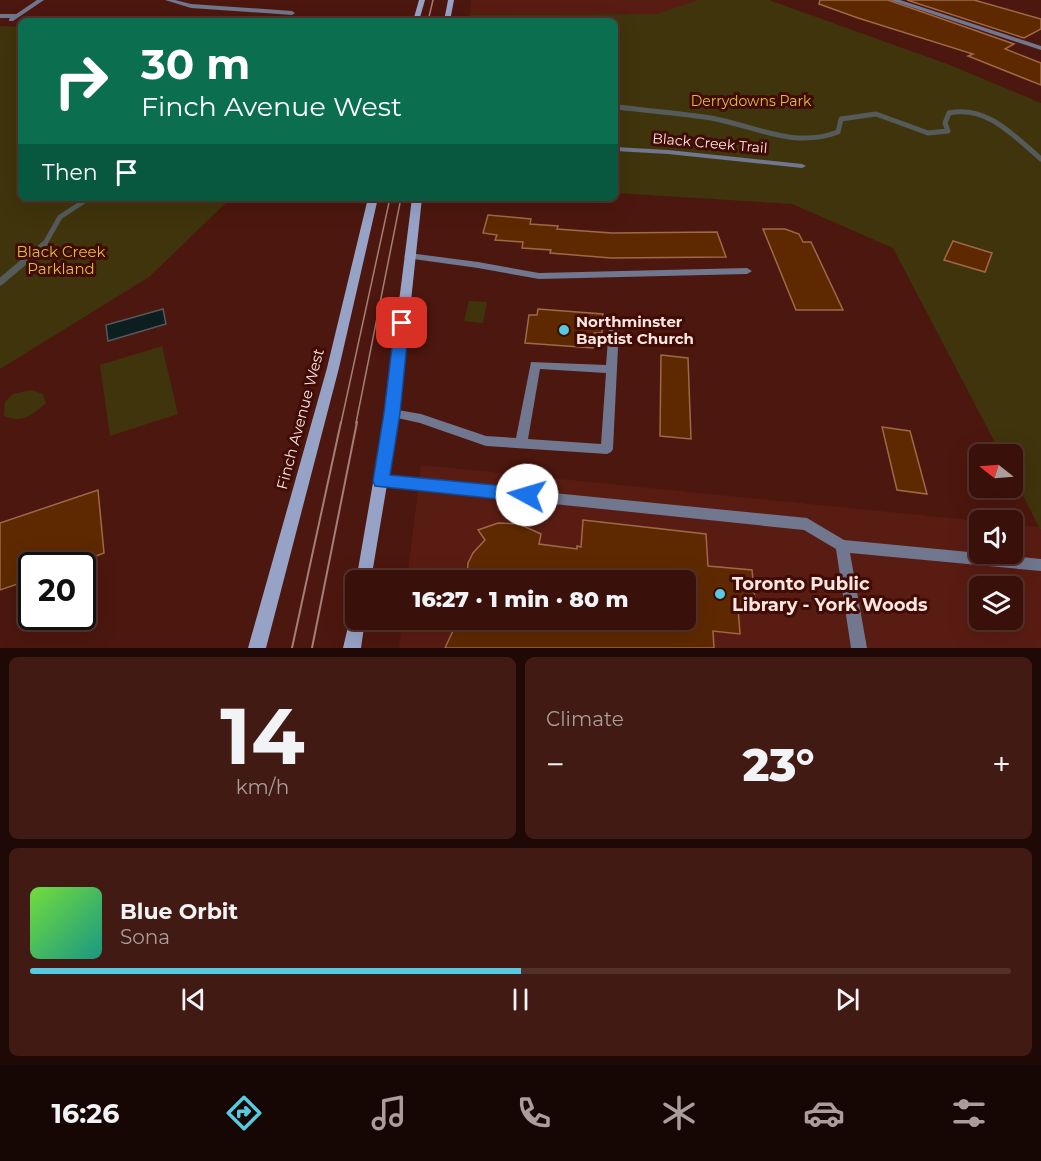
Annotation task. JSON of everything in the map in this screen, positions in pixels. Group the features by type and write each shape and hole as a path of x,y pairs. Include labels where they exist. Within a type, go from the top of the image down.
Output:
{"main road":[{"path":"418,18 422,0"},
{"path":"448,18 451,0"},
{"name":"Finch Avenue West","path":"257,648 333,368 372,201"},
{"path":"365,570 392,413 417,201"},
{"path":"352,648 355,630"}],"street":[{"path":"13,18 41,0"},
{"path":"892,0 1041,48"}],"lane":[{"path":"168,0 191,6 292,13"},
{"path":"0,16 13,18"},
{"name":"Black Creek Trail","path":"618,149 802,166"},
{"path":"409,256 478,264 539,276 747,271"},
{"path":"392,413 421,419 486,441 607,449 614,327"},
{"path":"521,443 535,365 612,369"},
{"path":"381,481 807,524 842,546 1041,565"},
{"path":"842,546 859,648"}],"shaded area":[{"path":"471,0 698,0 657,14 470,15"},
{"path":"163,309 166,324 108,341 106,325"},
{"path":"421,465 969,520 969,564 1023,564 1023,525 1039,527 1041,531 1041,648 399,648 401,630 696,630 696,570 408,570"}],"green space":[{"name":"Derrydowns Park","path":"698,0 769,0 950,65 1041,103 1041,531 1023,496 1023,444 996,444 893,248 792,204 618,193 618,18 470,18 470,15 656,14"},
{"name":"Black Creek Parkland","path":"0,26 18,27 18,201 228,201 149,277 0,369"},
{"path":"469,301 487,302 483,323 464,321"},
{"path":"162,346 178,414 110,436 100,365"},
{"path":"31,390 43,394 46,403 22,419 4,416 5,402 13,394"}],"building":[{"path":"820,0 888,0 1014,44 1005,49 1041,63 1041,85 968,56 973,54 858,18 819,4"},
{"path":"907,0 974,0 1041,19 1041,29 1024,38"},
{"path":"488,215 531,219 530,224 558,226 557,229 612,233 717,232 726,257 611,258 550,253 551,250 522,248 523,242 495,240 497,235 483,233"},
{"path":"763,229 785,229 799,234 803,242 811,242 843,310 796,310"},
{"path":"953,241 992,253 985,272 944,260"},
{"name":"Northminster Baptist Church","path":"538,309 603,314 602,333 594,333 593,348 525,343 529,315 537,315"},
{"path":"661,355 688,358 691,439 660,436"},
{"path":"882,427 910,431 927,494 897,490"},
{"path":"98,490 104,553 96,556 96,552 18,552 18,584 0,590 0,523"},
{"name":"Toronto Public Library - York Woods","path":"583,520 706,534 708,566 752,570 756,610 738,607 740,634 713,631 714,648 445,648 453,630 696,630 696,570 468,570 473,553 485,540 478,530 498,523 519,524 541,534 539,544 577,549 577,546 581,547"}],"waterway":[{"path":"618,107 632,109"},
{"path":"618,107 711,118 774,134 806,138 822,137 838,132 841,119 876,114 928,133 948,131 945,123 949,113 963,112 976,114 999,124 1041,159"},
{"path":"43,247 60,217 84,201"},
{"path":"0,282 44,245"}],"tram line":[{"path":"429,18 433,0"},
{"path":"341,423 389,201"},
{"path":"356,423 400,201"},
{"path":"292,648 341,422"},
{"path":"312,648 357,422"}],"place":[{"name":"Northminster Baptist Church","path":"564,330"},
{"name":"Toronto Public Library - York Woods","path":"720,594"}],"route":[{"path":"402,323 392,413 381,481 527,495"}]}
